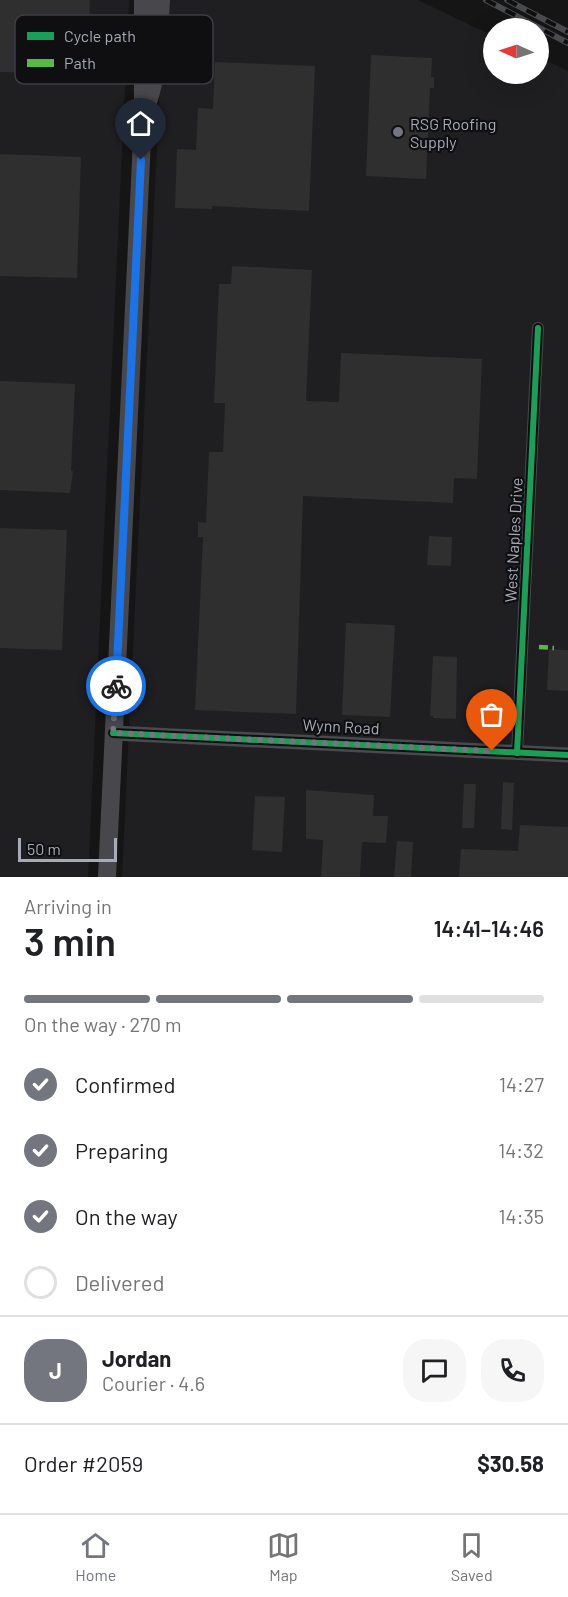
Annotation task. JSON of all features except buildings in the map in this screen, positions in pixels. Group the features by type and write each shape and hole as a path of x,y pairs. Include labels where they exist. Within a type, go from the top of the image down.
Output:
{"main road":[{"path":"143,0 144,15"},
{"path":"158,15 161,0"},
{"path":"107,877 143,118 153,84"}],"street":[{"name":"West Naples Drive","path":"517,753 538,328"},
{"name":"Wynn Road","path":"113,733 568,754"}],"shaded area":[{"path":"0,0 129,0 128,15 15,15 15,84 125,84 88,877 0,877"},
{"path":"164,0 418,0 483,31 483,84 549,84 549,62 568,71 568,877 122,877 160,84 213,84 213,15 163,15"}],"railway":[{"path":"486,0 568,43"},
{"path":"507,0 568,32"}],"marked path":[{"path":"539,647 554,648"}],"cycle path":[{"path":"517,753 538,328"},
{"path":"113,733 568,755"}],"way so far":[{"path":"116,686 113,733 492,751"}],"place":[{"name":"RSG Roofing Supply","path":"398,132"}],"route":[{"path":"116,686 141,160"}]}
